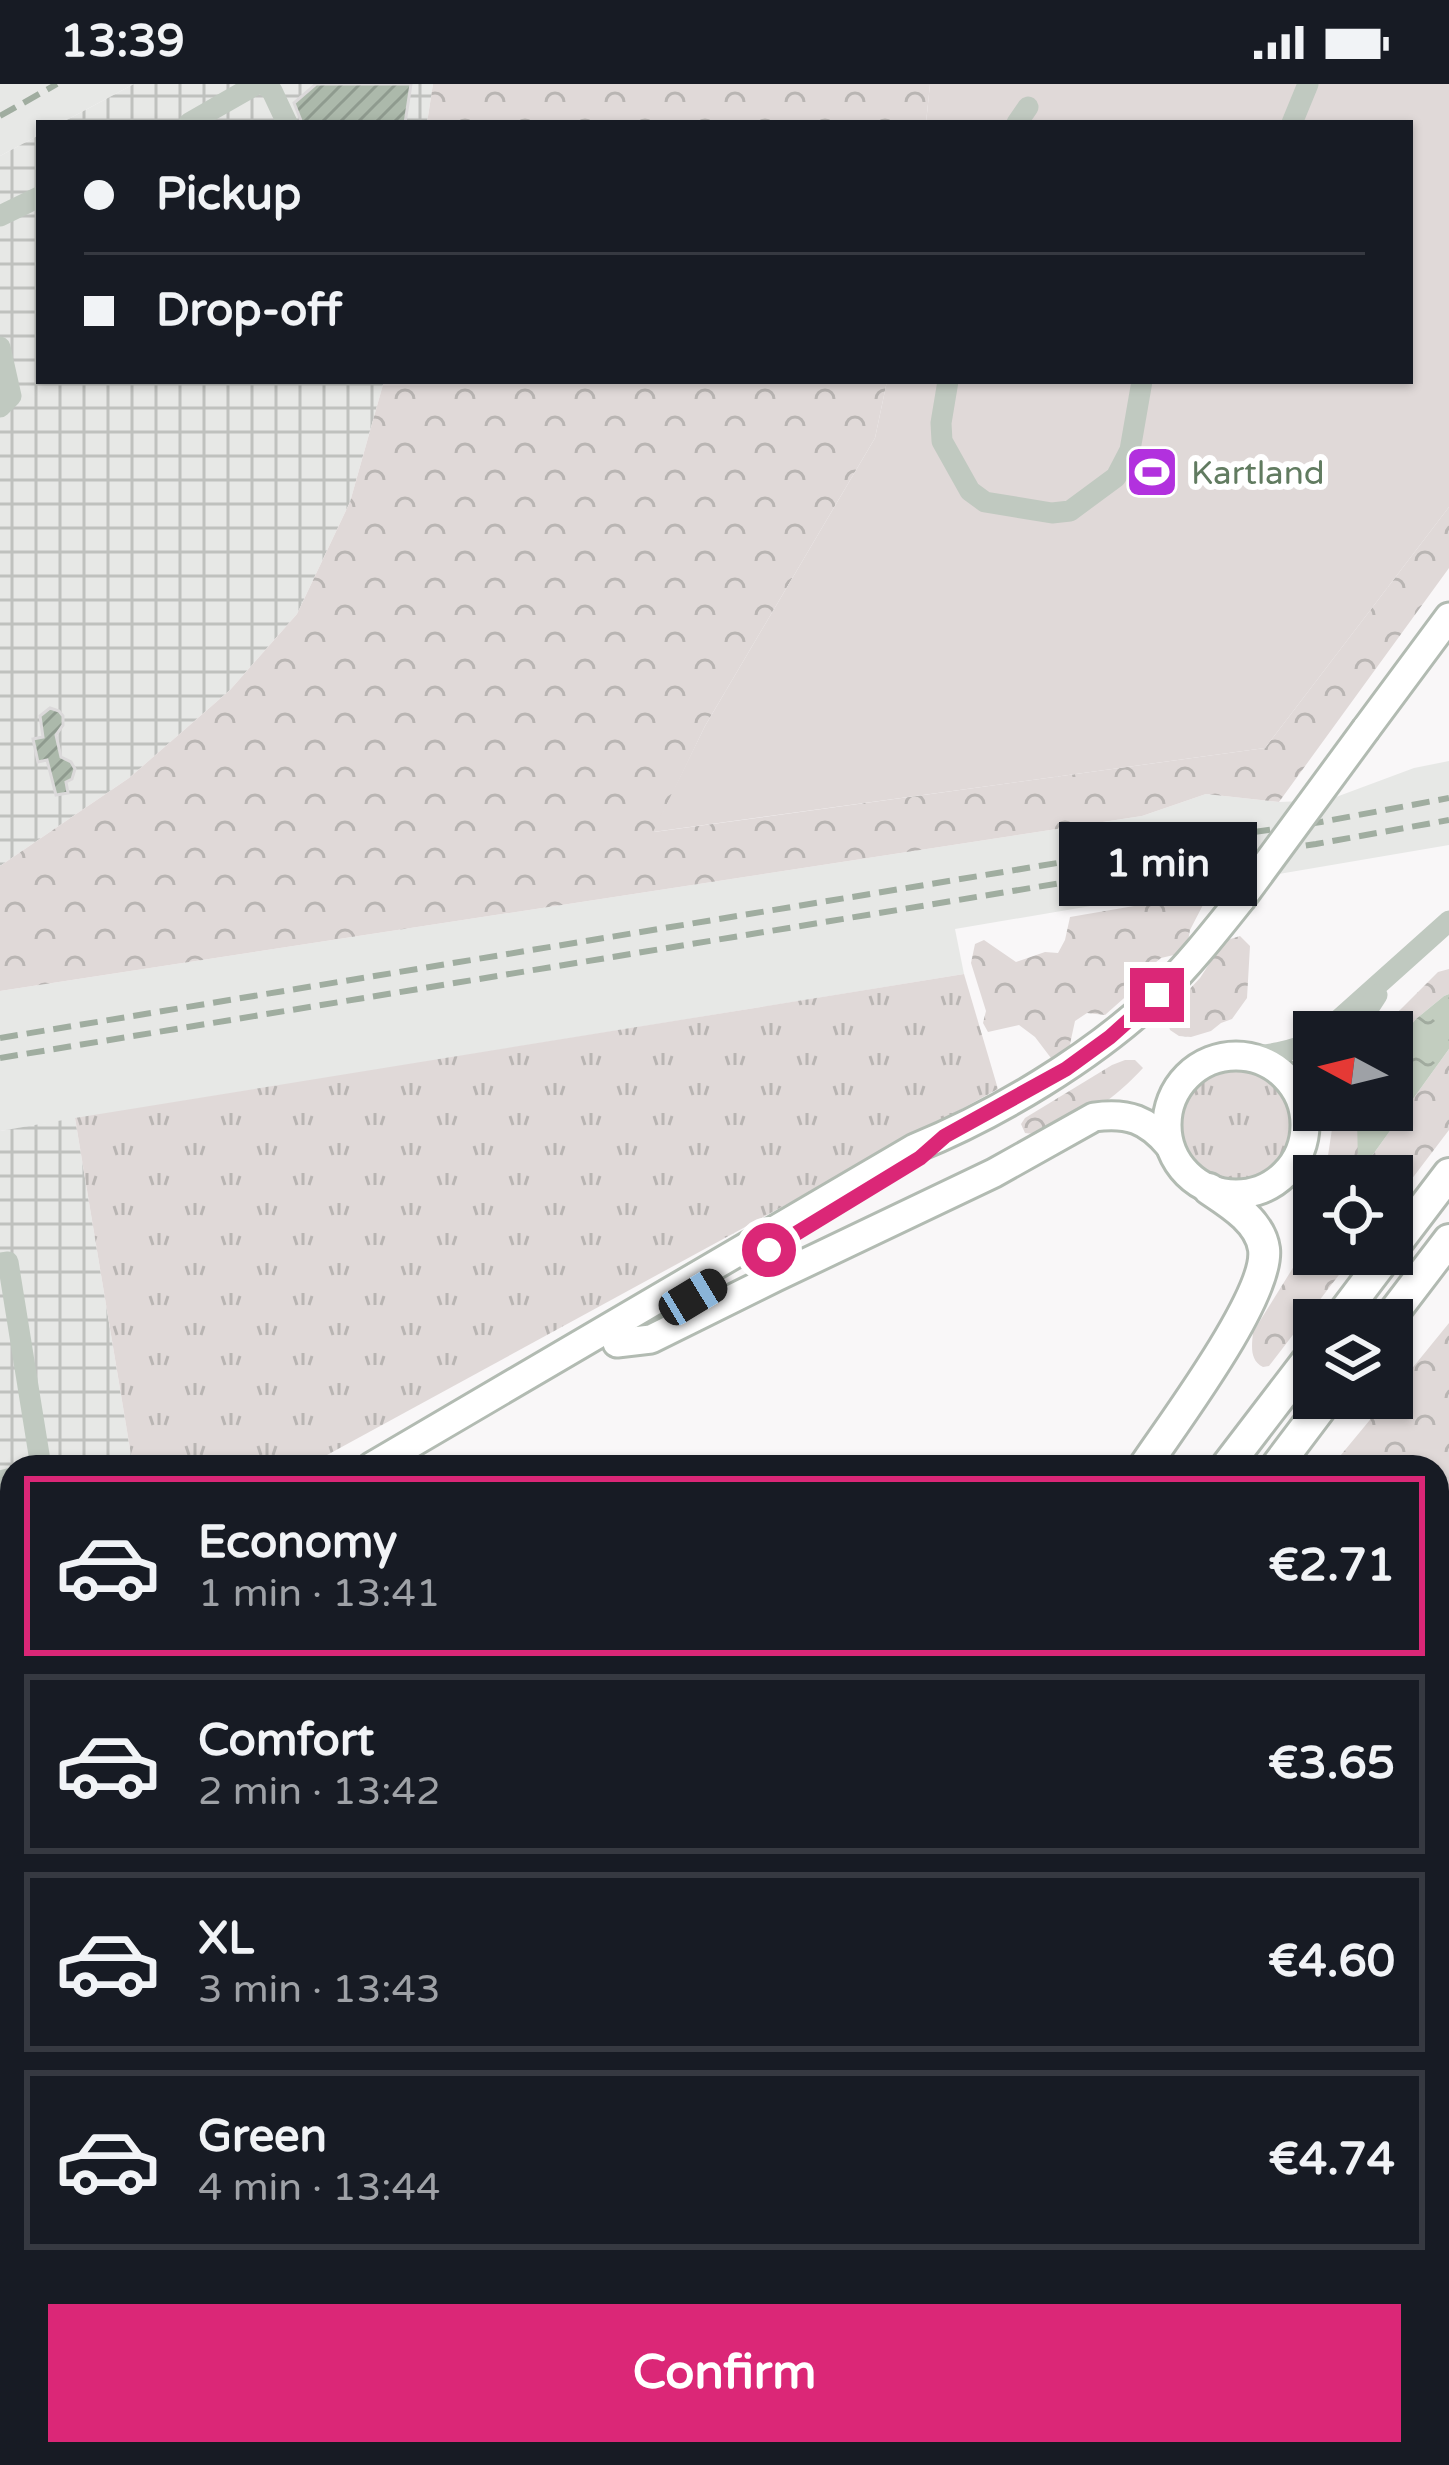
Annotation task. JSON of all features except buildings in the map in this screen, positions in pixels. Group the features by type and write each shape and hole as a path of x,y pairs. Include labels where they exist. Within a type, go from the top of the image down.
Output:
{"highway":[{"path":"1413,1222 1449,1174"},
{"path":"1152,1455 1223,1350 1264,1264 1264,1244 1253,1225 1234,1205 1208,1190"},
{"path":"1404,1299 1449,1240"},
{"path":"1354,1299 1372,1275"},
{"path":"1235,1455 1293,1379"},
{"path":"1285,1455 1312,1419"}],"main road":[{"path":"391,1455 915,1148 1066,1069 1110,1037 1198,952 1449,616"},
{"path":"1293,1087 1267,1062 1224,1056 1183,1078 1165,1122 1169,1145 1178,1165 1208,1190 1250,1193 1271,1186 1289,1168 1305,1131"},
{"path":"617,1342 651,1339 994,1173 1094,1117 1138,1120 1154,1128 1169,1145"},
{"path":"425,1455 920,1158 945,1136"}],"street":[{"path":"214,118 260,84 272,91 286,120"},
{"path":"1293,120 1308,84"},
{"path":"0,216 36,198"},
{"path":"0,347 11,396 0,407"},
{"path":"947,384 940,423 942,441 970,491 985,502 1052,513 1070,511 1116,477 1130,450 1141,384"},
{"path":"1348,1011 1449,921"},
{"path":"1366,1011 1398,965"},
{"path":"1241,1057 1293,1051"},
{"path":"0,1263 8,1262 39,1455"}],"shaded area":[{"path":"0,84 134,84 67,120 36,120 36,137 0,156"},
{"path":"134,84 433,84 427,120 67,120"},
{"path":"36,137 36,384 383,384 350,502 297,614 230,690 129,778 0,866 0,156"},
{"path":"1449,761 1449,845 955,929 964,974 0,1131 0,991 1142,816 1206,794 1279,802 1328,800 1414,768"},
{"path":"75,1118 131,1455 0,1455 0,1131"}],"green space":[{"path":"433,84 930,84 926,120 427,120"},
{"name":"Kartland","path":"930,84 1449,84 1449,507 1265,748 653,832 705,726 875,438 886,384 1413,384 1413,120 926,120"},
{"path":"383,384 886,384 875,438 705,726 654,832 1265,748 1449,507 1449,568 1279,802 1206,794 1142,816 0,991 0,866 129,778 230,690 297,614 350,502"},
{"path":"1146,901 1204,903 1187,947 1150,967 1105,1015 1087,1013 1075,1021 1067,1058 1054,1062 1019,1025 988,1032 971,963 975,944 984,940 1016,962 1045,952 1058,953 1070,917"},
{"path":"1240,936 1250,946 1247,998 1232,1019 1191,1037 1170,1030 1169,1011 1200,978 1224,941"},
{"path":"1449,969 1449,994 1413,1022 1413,1011 1400,1011 1438,972"},
{"path":"964,974 998,1089 327,1455 131,1455 75,1118"},
{"path":"1449,1049 1449,1130 1413,1177 1413,1155 1373,1155 1390,1131 1413,1131 1413,1099"},
{"path":"1125,1060 1135,1060 1143,1068 1105,1102 1056,1129 1025,1133 1021,1124 1025,1118"},
{"path":"1235,1069 1256,1073 1274,1085 1286,1103 1290,1124 1286,1145 1274,1163 1256,1175 1235,1179 1214,1175 1196,1163 1184,1145 1180,1124 1184,1103 1196,1085 1214,1073"},
{"path":"1332,1131 1361,1131 1368,1155 1328,1155"},
{"path":"1293,1268 1293,1275 1339,1275 1320,1299 1293,1299 1293,1335 1269,1366 1263,1367 1253,1356 1253,1332"},
{"path":"1449,1323 1449,1455 1341,1455 1371,1419 1413,1419 1413,1367"}],"water":[{"path":"1449,994 1449,1049 1413,1099 1413,1022"},
{"path":"1357,1131 1390,1131 1373,1155 1358,1155"}],"railway":[{"path":"0,116 57,84"},
{"path":"0,1038 1449,798"},
{"path":"0,1058 1449,820"}],"place":[{"name":"Kartland","path":"1152,472"}],"route":[{"path":"769,1250 920,1158 945,1136 1066,1069 1157,995"}]}
